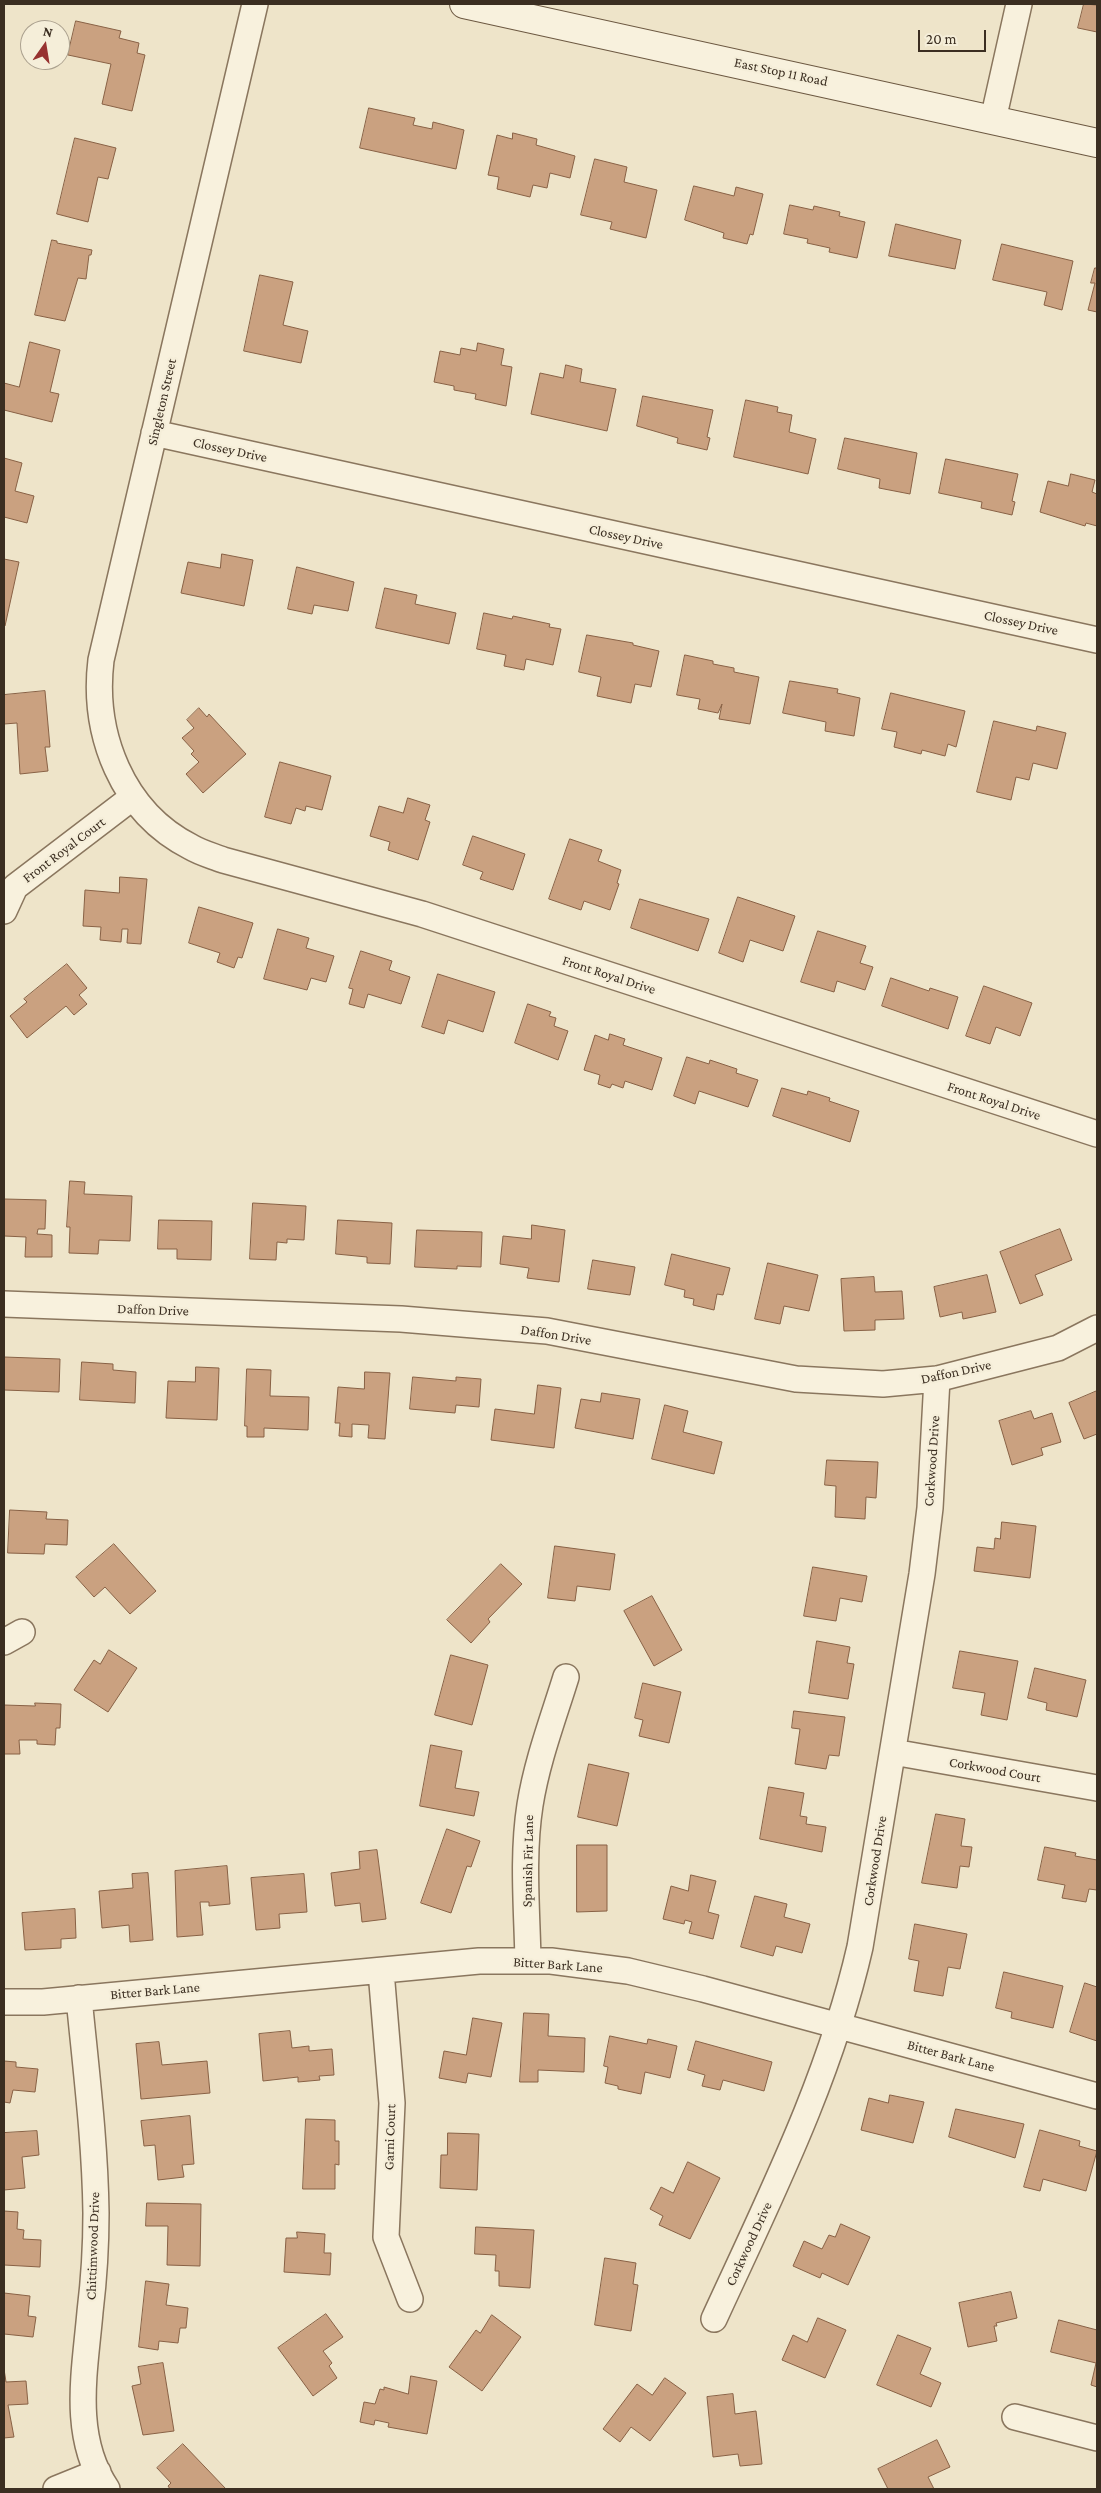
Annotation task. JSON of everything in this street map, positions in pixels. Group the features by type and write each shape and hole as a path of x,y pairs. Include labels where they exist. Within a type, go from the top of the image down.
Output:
{"main road":[{"name":"East Stop 11 Road","path":"464,4 1097,142"}],"street":[{"name":"Singleton Street","path":"134,797 121,778 105,738 99,705 101,660 255,4"},
{"path":"993,120 1019,4"},
{"name":"Clossey Drive","path":"154,433 1097,640"},
{"name":"Front Royal Court","path":"4,911 15,887 134,797"},
{"name":"Front Royal Drive","path":"134,797 148,814 173,836 192,848 223,860 422,914 1097,1134"},
{"name":"Daffon Drive","path":"4,1304 401,1319 547,1332 796,1379 882,1384 937,1378 1058,1348 1097,1328"},
{"name":"Corkwood Drive","path":"714,2319 813,2100 840,2026 860,1947 928,1530 937,1378"},
{"name":"Spanish Fir Lane","path":"528,1961 526,1847 530,1806 538,1766 566,1676"},
{"name":"Corkwood Court","path":"893,1752 1097,1788"},
{"name":"Bitter Bark Lane","path":"4,2002 21,2003 479,1961 584,1964 628,1971 1097,2096"},
{"name":"Garni Court","path":"381,1971 392,2103 386,2237 410,2299"},
{"name":"Chittimwood Drive","path":"78,1998 93,2130 96,2217 92,2292 82,2393 88,2444 102,2481"},
{"path":"1015,2417 1097,2438"},
{"path":"56,2489 102,2481"}],"building":[{"path":"1084,4 1097,5 1097,32 1078,28"},
{"path":"76,21 121,31 119,38 139,43 137,53 145,55 132,111 102,104 111,64 70,55 70,46"},
{"path":"369,108 415,118 413,125 432,129 433,122 464,130 456,169 360,148"},
{"path":"513,133 537,139 536,145 575,156 570,178 550,173 547,188 533,185 530,197 497,189 499,177 488,175 497,135 512,139"},
{"path":"75,138 116,148 108,179 98,177 88,222 57,214"},
{"path":"595,159 627,167 624,182 657,190 646,238 610,229 612,222 581,215"},
{"path":"694,186 734,196 736,187 763,194 753,235 750,234 747,244 723,238 724,233 685,220"},
{"path":"790,205 813,210 814,206 840,212 839,216 865,222 857,258 829,252 830,248 807,243 808,239 784,234"},
{"path":"896,224 961,240 955,269 889,256"},
{"path":"52,240 57,241 57,243 92,250 91,255 89,255 86,279 78,278 65,321 35,315"},
{"path":"1002,244 1073,261 1062,310 1044,305 1047,292 993,280"},
{"path":"1095,268 1097,268 1097,312 1088,310 1095,283 1091,283"},
{"path":"260,275 293,282 283,325 308,331 301,363 244,351"},
{"path":"30,342 60,350 50,392 59,394 52,422 4,410 4,383 19,387"},
{"path":"478,343 504,349 501,365 512,367 506,406 475,399 476,394 454,390 454,386 434,382 440,351 460,355 461,348 476,351"},
{"path":"566,365 582,369 580,382 616,389 607,431 531,414 540,373 563,378"},
{"path":"643,396 713,410 707,437 710,438 707,450 677,443 678,438 637,426"},
{"path":"746,400 778,407 777,412 792,415 789,432 816,439 808,474 734,457"},
{"path":"845,438 917,453 910,494 879,488 880,479 838,469"},
{"path":"4,458 22,463 15,491 34,496 27,523 4,517"},
{"path":"946,459 1018,474 1012,501 1015,502 1012,515 981,508 982,502 939,493"},
{"path":"1071,474 1095,480 1092,492 1097,494 1097,526 1086,523 1085,526 1040,512 1048,481 1068,486"},
{"path":"222,554 253,560 244,606 181,593 188,562 220,568"},
{"path":"4,559 19,562 5,626 4,626"},
{"path":"297,567 354,582 348,611 314,605 312,614 288,609"},
{"path":"385,588 417,595 415,604 456,613 449,644 376,628"},
{"path":"484,613 512,619 513,616 550,624 549,627 561,629 553,665 526,659 524,670 504,666 506,655 477,649"},
{"path":"587,635 633,643 633,645 659,651 651,687 635,684 631,703 597,696 601,677 579,672"},
{"path":"685,655 713,661 713,664 734,668 734,672 759,677 750,724 719,719 722,704 718,713 698,709 700,699 677,695"},
{"path":"790,681 838,689 837,693 860,698 854,736 825,731 826,722 783,713"},
{"path":"45,691 50,747 45,747 48,771 20,774 17,723 4,724 4,695"},
{"path":"891,693 965,711 956,747 948,744 945,756 922,750 921,754 894,747 897,732 882,729"},
{"path":"199,708 207,717 209,714 246,754 203,793 186,774 199,762 191,754 194,751 182,738 194,728 187,720"},
{"path":"994,721 1036,731 1037,726 1066,733 1057,769 1033,763 1029,780 1016,777 1011,800 977,792"},
{"path":"280,762 331,776 322,810 306,806 305,811 296,808 291,824 265,817"},
{"path":"408,798 430,805 425,820 430,822 418,860 388,850 390,842 370,836 379,806 403,813"},
{"path":"473,836 525,854 513,890 480,879 483,872 463,865"},
{"path":"570,839 602,850 598,861 621,870 617,883 619,884 610,910 584,901 581,910 549,899"},
{"path":"120,877 147,879 141,944 127,943 128,929 122,929 121,942 100,940 101,927 83,926 85,890 119,893"},
{"path":"738,897 795,916 783,951 750,940 743,962 719,953"},
{"path":"640,899 709,919 698,951 631,928"},
{"path":"199,907 253,923 242,958 238,957 234,968 217,962 220,953 189,943"},
{"path":"278,929 309,938 306,948 334,956 326,982 311,978 307,990 264,979"},
{"path":"818,931 866,946 860,963 873,967 865,990 837,981 834,992 801,982"},
{"path":"361,951 392,961 389,970 410,977 401,1004 368,994 364,1008 349,1004 353,989 349,988"},
{"path":"67,964 87,988 79,995 87,1004 74,1015 66,1006 27,1038 10,1016 27,1002 24,999"},
{"path":"438,974 495,992 483,1032 448,1020 444,1034 422,1027"},
{"path":"891,978 929,991 930,988 958,997 948,1029 882,1006"},
{"path":"984,986 1032,1003 1020,1036 996,1027 990,1044 966,1036"},
{"path":"528,1004 551,1012 549,1016 556,1018 554,1026 568,1031 558,1060 515,1043"},
{"path":"610,1034 625,1039 623,1045 662,1058 652,1090 625,1081 623,1088 612,1084 610,1088 598,1084 600,1075 584,1070 595,1035 608,1040"},
{"path":"687,1057 709,1064 710,1060 737,1069 736,1073 758,1080 748,1107 699,1091 695,1104 674,1096"},
{"path":"782,1088 807,1095 808,1091 830,1098 829,1101 859,1111 850,1142 773,1116"},
{"path":"70,1181 85,1182 84,1194 132,1196 130,1241 99,1240 98,1254 69,1253 70,1227 67,1227"},
{"path":"4,1199 46,1200 45,1229 38,1229 37,1234 52,1235 52,1257 25,1257 26,1237 4,1236"},
{"path":"253,1203 306,1206 304,1240 287,1239 287,1243 277,1242 276,1260 250,1259"},
{"path":"159,1220 212,1221 211,1260 177,1259 177,1249 158,1249"},
{"path":"338,1220 392,1223 390,1264 367,1263 367,1257 336,1254"},
{"path":"532,1225 565,1230 559,1282 527,1278 529,1268 500,1264 503,1236 531,1239"},
{"path":"1060,1229 1072,1260 1035,1275 1043,1295 1020,1304 1000,1252"},
{"path":"417,1230 482,1232 481,1267 457,1266 457,1269 415,1267"},
{"path":"672,1254 730,1268 723,1295 717,1294 714,1310 693,1305 694,1299 684,1297 685,1290 665,1285"},
{"path":"593,1260 635,1267 630,1295 588,1289"},
{"path":"768,1263 818,1275 809,1311 784,1306 780,1324 755,1319"},
{"path":"987,1275 996,1312 963,1319 962,1312 940,1317 934,1287"},
{"path":"874,1277 875,1292 902,1291 904,1319 875,1320 875,1330 844,1331 841,1279"},
{"path":"4,1357 60,1359 59,1392 4,1390"},
{"path":"82,1362 113,1364 113,1370 136,1372 135,1403 80,1400"},
{"path":"196,1367 219,1368 217,1420 166,1418 168,1381 195,1382"},
{"path":"247,1369 271,1370 270,1396 309,1397 308,1430 264,1428 264,1437 247,1437 247,1426 245,1426"},
{"path":"365,1372 390,1373 385,1439 368,1438 369,1425 352,1424 352,1437 339,1436 340,1423 335,1423 338,1387 364,1389"},
{"path":"413,1377 456,1381 456,1377 481,1379 479,1407 456,1405 455,1413 410,1409"},
{"path":"538,1385 561,1388 554,1448 491,1440 495,1409 534,1414"},
{"path":"1097,1391 1097,1434 1084,1439 1069,1403"},
{"path":"602,1393 640,1399 633,1439 575,1428 581,1399 600,1402"},
{"path":"665,1405 688,1411 683,1432 722,1442 714,1474 652,1459"},
{"path":"1031,1411 1034,1419 1052,1413 1061,1442 1041,1448 1043,1455 1012,1465 999,1421"},
{"path":"827,1460 878,1462 876,1498 866,1497 865,1519 835,1517 836,1486 825,1485"},
{"path":"10,1510 47,1512 46,1519 68,1520 67,1545 45,1544 44,1554 8,1553"},
{"path":"1002,1522 1036,1526 1030,1578 974,1571 977,1547 994,1549 995,1538 1000,1539"},
{"path":"114,1544 156,1591 130,1614 105,1587 94,1597 76,1577"},
{"path":"555,1546 615,1554 610,1590 577,1586 575,1601 548,1598"},
{"path":"501,1564 522,1584 488,1619 490,1622 471,1643 447,1620"},
{"path":"813,1567 867,1576 862,1602 840,1598 836,1621 804,1616"},
{"path":"652,1596 682,1650 654,1666 624,1611"},
{"path":"817,1641 850,1647 847,1663 854,1664 848,1699 809,1693"},
{"path":"109,1650 137,1668 108,1712 74,1690 94,1660 100,1664"},
{"path":"960,1651 1018,1661 1007,1720 981,1715 985,1693 953,1688"},
{"path":"451,1655 488,1665 472,1725 435,1715"},
{"path":"1035,1668 1086,1680 1077,1717 1046,1710 1047,1703 1028,1698"},
{"path":"643,1683 681,1692 669,1743 639,1736 643,1720 635,1718"},
{"path":"35,1703 61,1704 60,1728 56,1728 55,1745 37,1744 37,1740 19,1740 20,1754 4,1754 4,1705 35,1706"},
{"path":"794,1711 845,1717 839,1756 829,1755 826,1769 795,1764 800,1729 792,1728"},
{"path":"431,1745 462,1751 455,1788 479,1792 474,1816 420,1806"},
{"path":"589,1764 629,1773 617,1826 578,1817"},
{"path":"769,1787 804,1793 800,1816 807,1817 806,1824 826,1827 822,1852 760,1839"},
{"path":"936,1814 965,1819 961,1846 972,1847 969,1867 960,1866 957,1888 922,1883"},
{"path":"447,1829 480,1841 471,1867 467,1866 451,1913 421,1903"},
{"path":"577,1845 607,1845 607,1911 577,1912"},
{"path":"1045,1847 1076,1853 1075,1856 1097,1860 1097,1890 1089,1889 1086,1902 1062,1898 1065,1885 1038,1880"},
{"path":"377,1850 386,1919 362,1922 360,1903 335,1906 331,1873 360,1869 359,1852"},
{"path":"227,1866 230,1904 209,1906 209,1902 200,1902 203,1935 177,1937 175,1871"},
{"path":"148,1873 153,1940 130,1942 129,1925 102,1928 99,1891 133,1888 132,1874"},
{"path":"304,1874 307,1912 279,1914 280,1928 256,1930 251,1878"},
{"path":"691,1875 716,1881 708,1912 719,1915 713,1939 689,1933 692,1922 685,1920 684,1924 663,1919 671,1886 688,1891"},
{"path":"755,1896 787,1904 784,1917 810,1924 802,1953 776,1946 773,1956 741,1947"},
{"path":"75,1909 76,1938 61,1939 61,1948 25,1950 22,1913"},
{"path":"915,1924 967,1934 960,1969 948,1967 943,1996 914,1991 919,1961 909,1959"},
{"path":"1004,1972 1063,1986 1053,2028 1011,2018 1012,2012 996,2008"},
{"path":"1085,1983 1097,1987 1097,2041 1070,2032"},
{"path":"524,2013 549,2014 548,2036 585,2038 584,2072 538,2070 538,2082 520,2082"},
{"path":"473,2018 502,2023 491,2077 468,2073 466,2083 439,2078 444,2051 466,2055"},
{"path":"290,2031 292,2048 309,2046 309,2051 332,2049 334,2075 319,2076 320,2080 298,2082 298,2077 263,2081 259,2034"},
{"path":"610,2036 647,2044 648,2039 677,2046 670,2078 645,2072 641,2094 618,2089 618,2086 605,2083 608,2067 604,2066"},
{"path":"696,2041 772,2062 764,2091 723,2080 720,2090 702,2086 705,2075 688,2070"},
{"path":"159,2042 162,2065 207,2061 210,2093 141,2099 136,2044"},
{"path":"4,2061 16,2062 16,2067 38,2069 35,2092 13,2090 10,2103 4,2102"},
{"path":"890,2095 924,2102 913,2143 861,2130 869,2098 888,2103"},
{"path":"956,2109 1024,2124 1015,2158 949,2137"},
{"path":"190,2116 194,2164 182,2165 184,2177 158,2180 155,2145 144,2146 141,2121"},
{"path":"306,2119 335,2120 335,2141 339,2141 339,2165 335,2164 335,2189 303,2189"},
{"path":"1040,2130 1080,2141 1079,2146 1097,2151 1086,2191 1043,2179 1040,2191 1024,2187"},
{"path":"37,2131 39,2155 22,2157 25,2188 4,2190 4,2133"},
{"path":"448,2133 479,2134 477,2190 440,2188 441,2155 447,2155"},
{"path":"688,2162 720,2178 690,2239 659,2225 663,2216 650,2209 661,2187 673,2193"},
{"path":"147,2203 201,2204 200,2266 167,2265 168,2226 146,2226"},
{"path":"4,2211 18,2212 17,2229 24,2230 23,2239 41,2240 40,2267 4,2265"},
{"path":"841,2224 870,2237 848,2285 822,2273 820,2278 793,2266 804,2241 822,2249 829,2235 835,2237"},
{"path":"476,2227 534,2230 530,2288 499,2286 499,2271 495,2271 496,2255 475,2254"},
{"path":"297,2232 325,2234 324,2253 331,2253 330,2275 284,2272 286,2238 297,2238"},
{"path":"605,2258 636,2263 633,2284 638,2285 631,2331 595,2325"},
{"path":"146,2281 169,2284 166,2305 188,2308 186,2328 180,2328 178,2343 159,2341 158,2350 139,2347"},
{"path":"1011,2292 1017,2318 996,2323 997,2326 994,2326 997,2341 968,2347 959,2303"},
{"path":"4,2293 30,2296 28,2316 36,2317 33,2337 4,2334"},
{"path":"326,2314 343,2337 323,2351 332,2363 329,2366 337,2378 313,2396 278,2348"},
{"path":"492,2315 521,2337 482,2391 449,2367 476,2330 480,2333"},
{"path":"818,2318 846,2330 825,2378 782,2360 793,2335 807,2342"},
{"path":"1059,2320 1097,2330 1097,2387 1091,2385 1096,2363 1051,2352"},
{"path":"898,2335 931,2348 920,2374 941,2383 931,2407 877,2385"},
{"path":"163,2363 174,2431 143,2435 132,2386 141,2384 138,2367"},
{"path":"4,2369 6,2382 26,2381 28,2404 8,2405 14,2437 4,2438"},
{"path":"411,2376 437,2381 427,2434 388,2427 389,2423 375,2420 374,2425 360,2422 364,2402 375,2404 380,2389 384,2390 384,2387 408,2394"},
{"path":"665,2378 686,2393 650,2441 631,2427 620,2442 603,2429 637,2384 652,2395"},
{"path":"733,2394 735,2414 756,2411 762,2464 740,2466 738,2454 713,2457 707,2397"},
{"path":"937,2440 950,2467 928,2477 934,2489 888,2489 878,2469"},
{"path":"183,2444 226,2489 170,2489 168,2486 171,2483 157,2468"}]}
